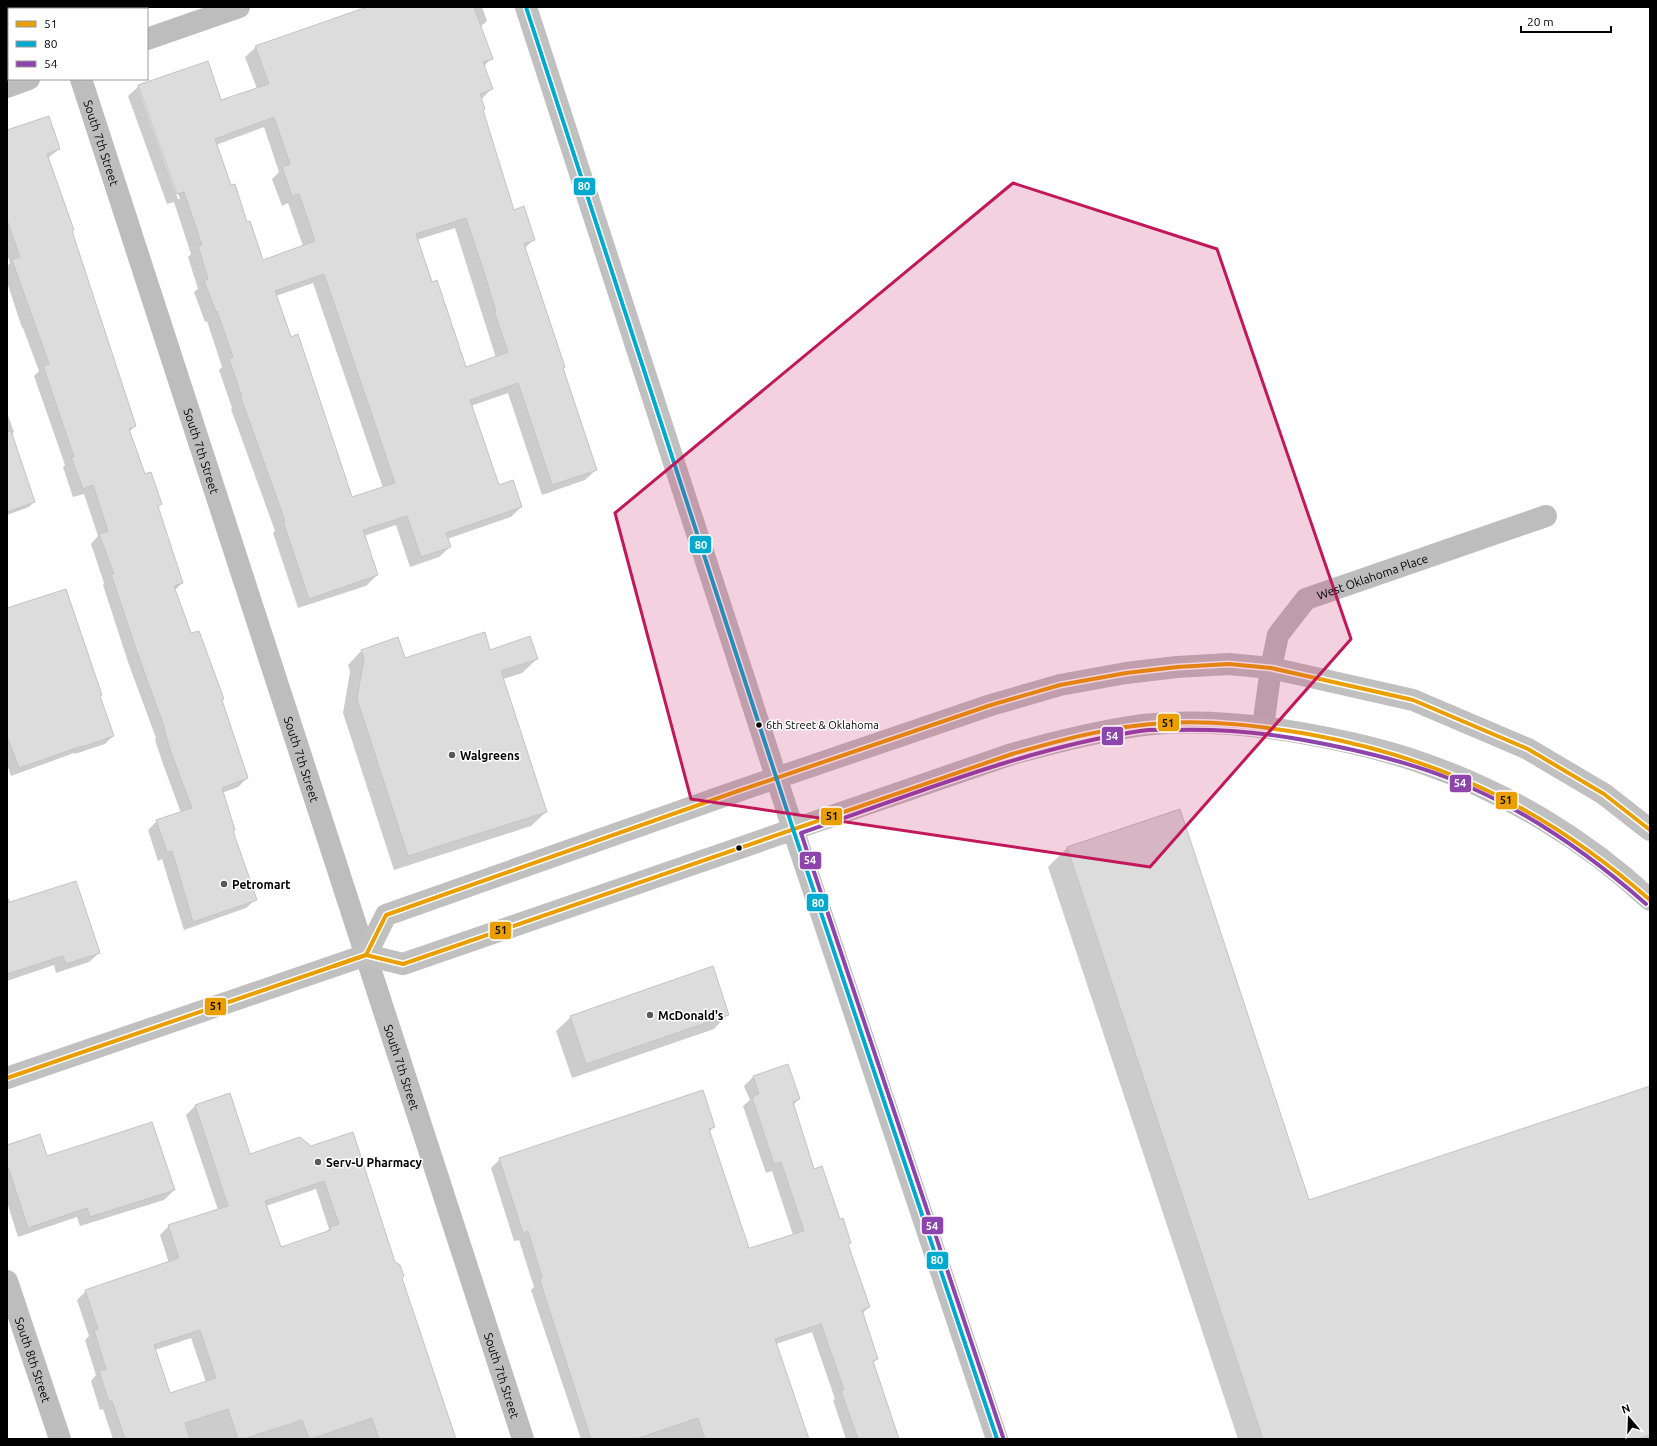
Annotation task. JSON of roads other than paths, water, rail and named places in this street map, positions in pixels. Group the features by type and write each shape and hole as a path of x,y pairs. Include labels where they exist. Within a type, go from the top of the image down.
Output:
{"main road":[{"path":"526,7 776,778 997,1439"},
{"path":"366,955 386,915 776,778 991,705 1060,685 1126,673 1176,667 1228,664 1271,668 1413,700 1528,749 1604,794 1650,830"},
{"path":"7,1078 366,955 403,964 1012,754 1054,742 1144,725 1210,722 1263,727 1374,749 1420,762 1469,781 1512,802 1552,825 1600,858 1650,900"}],"street":[{"path":"148,38 239,7"},
{"path":"7,87 26,80"},
{"name":"South 7th Street","path":"80,80 523,1439"},
{"name":"West Oklahoma Place","path":"1263,727 1271,668 1278,635 1306,599 1546,516"},
{"name":"South 8th Street","path":"7,1281 60,1439"}],"place":[{"name":"6th Street & Oklahoma","path":"759,725"},
{"name":"Walgreens","path":"452,755"},
{"name":"Petromart","path":"224,884"},
{"name":"McDonald's","path":"650,1015"},
{"name":"Serv-U Pharmacy","path":"318,1162"}]}
